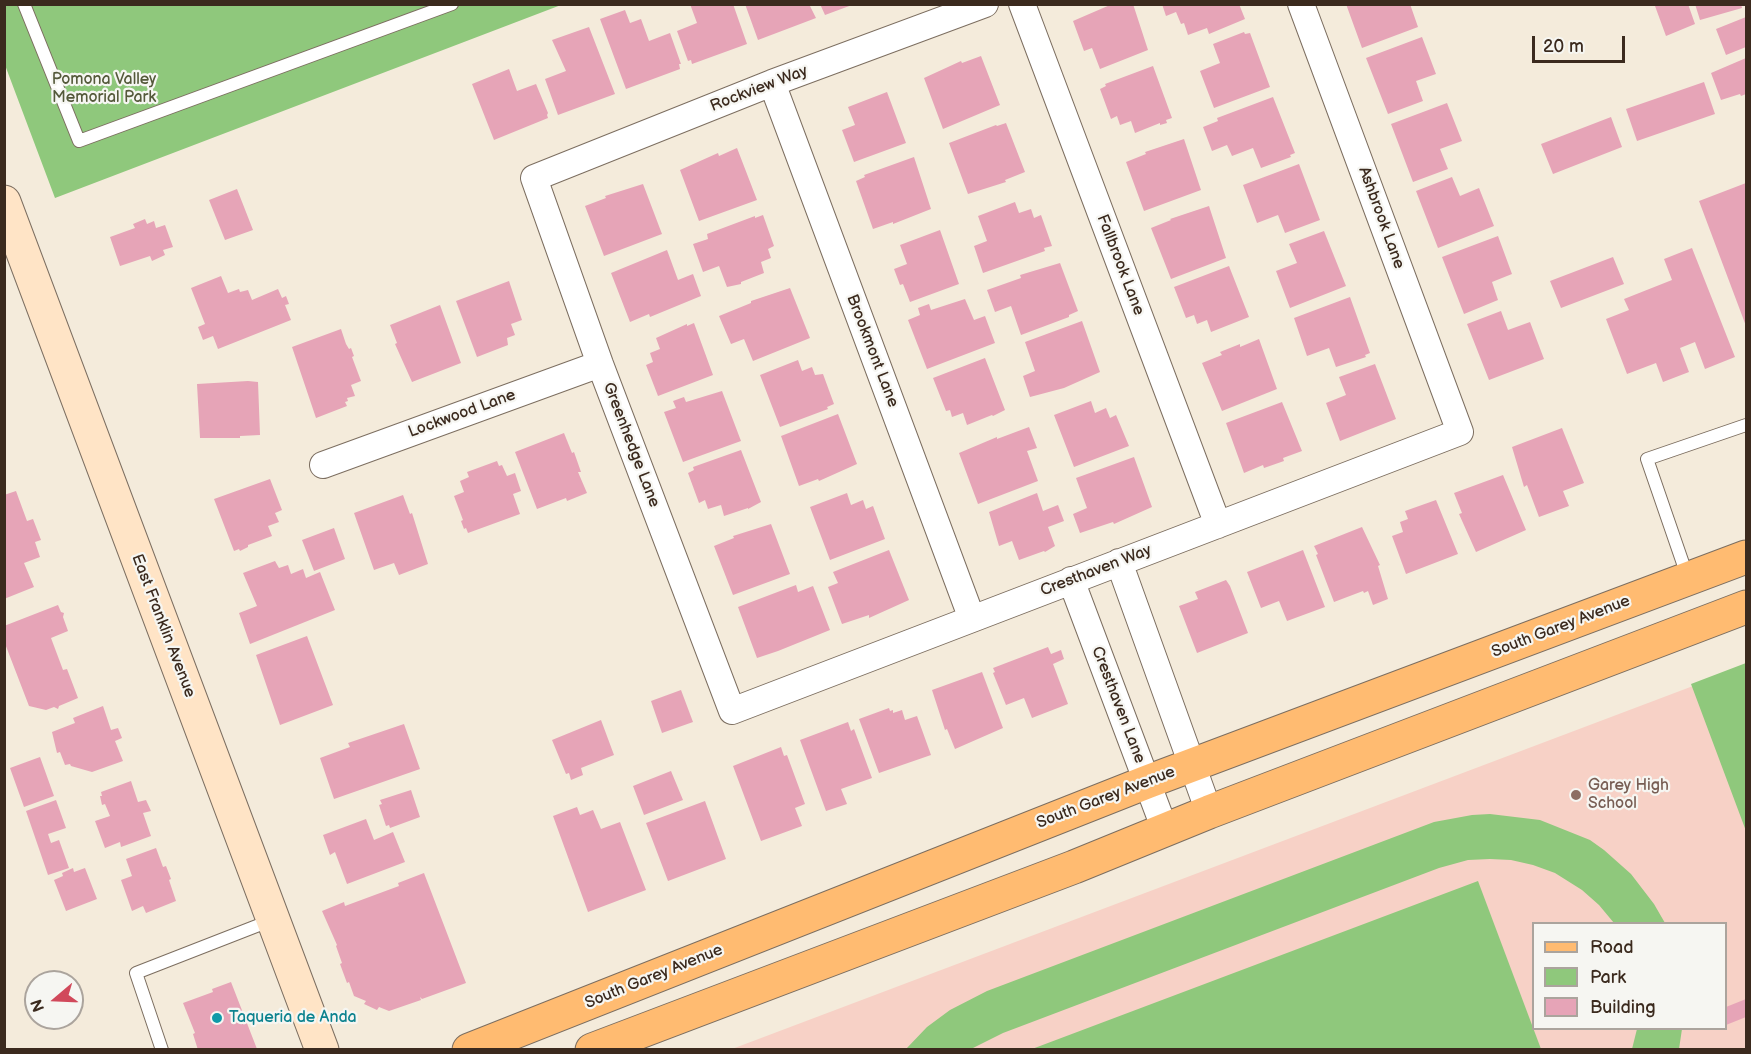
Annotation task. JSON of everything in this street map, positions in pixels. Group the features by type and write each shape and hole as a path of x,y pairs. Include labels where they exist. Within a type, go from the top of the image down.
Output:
{"main road":[{"name":"South Garey Avenue","path":"470,1050 1147,782 1746,557"},
{"path":"592,1050 1074,867 1209,812 1746,607"}],"street":[{"name":"Rockview Way","path":"534,178 772,83 985,4"},
{"name":"Fallbrook Lane","path":"1022,4 1218,525"},
{"name":"Ashbrook Lane","path":"1301,4 1460,432"},
{"name":"Brookmont Lane","path":"772,83 972,619"},
{"name":"Greenhedge Lane","path":"534,178 600,364 732,711"},
{"name":"East Franklin Avenue","path":"4,202 322,1050"},
{"name":"Lockwood Lane","path":"323,465 600,364"},
{"name":"Cresthaven Way","path":"732,711 1460,432"},
{"path":"1119,562 1209,812"},
{"name":"Cresthaven Lane","path":"1071,580 1165,830"}],"lane":[{"path":"24,4 79,141 452,4"},
{"path":"1688,579 1647,459 1746,425"},
{"path":"162,1050 136,973 273,920"}],"shaded area":[{"name":"Garey High School","path":"1746,666 1746,1049 732,1049"}],"green space":[{"name":"Pomona Valley Memorial Park","path":"5,5 561,5 55,198 5,65"},
{"path":"1746,663 1746,831 1691,684"},
{"path":"1490,814 1540,820 1590,840 1631,874 1664,922 1613,922 1582,890 1555,873 1511,860 1468,860 1439,868 1003,1033 971,1049 906,1049 927,1027 950,1010 987,991 1434,822"},
{"path":"1478,881 1541,1049 1032,1049"},
{"path":"1637,1030 1682,1030 1679,1049 1632,1049"}],"building":[{"path":"690,4 733,4 747,44 692,64 691,60 688,61 677,31 697,23"},
{"path":"745,4 809,4 816,18 758,40"},
{"path":"820,4 852,4 852,5 825,15"},
{"path":"1116,4 1133,4 1148,50 1100,69 1092,48 1084,51 1073,21"},
{"path":"1162,4 1239,4 1245,19 1209,34 1207,28 1188,35 1184,23 1181,24 1176,12 1166,16"},
{"path":"1346,4 1410,4 1418,27 1362,48"},
{"path":"1688,4 1695,24 1666,36 1655,6"},
{"path":"1695,4 1741,4 1742,8 1700,20"},
{"path":"625,10 630,23 641,19 649,41 670,33 681,64 679,64 680,69 626,89 600,19"},
{"path":"1746,17 1746,47 1726,55 1716,29"},
{"path":"589,27 615,94 558,115 545,79 566,71 552,40"},
{"path":"1244,32 1245,34 1250,33 1270,87 1214,108 1200,71 1220,63 1213,44"},
{"path":"1422,37 1436,74 1416,81 1423,101 1388,114 1366,58"},
{"path":"981,56 1000,105 943,129 924,78 961,61 962,63"},
{"path":"1746,58 1746,94 1721,100 1711,73"},
{"path":"1153,66 1172,118 1166,120 1167,123 1160,125 1160,123 1135,133 1131,121 1120,125 1117,116 1111,119 1100,89 1106,86 1105,84"},
{"path":"509,69 517,91 536,84 548,118 494,140 472,84"},
{"path":"1704,82 1715,114 1637,141 1626,109"},
{"path":"887,92 906,143 854,162 842,130 855,125 848,107"},
{"path":"1273,97 1295,153 1290,155 1291,157 1261,168 1253,148 1232,156 1227,145 1212,151 1203,127 1218,121 1217,118"},
{"path":"1447,103 1462,141 1440,149 1448,169 1413,182 1391,124"},
{"path":"1611,117 1622,147 1553,174 1541,144"},
{"path":"1006,123 1025,172 1005,180 1006,182 968,194 949,143"},
{"path":"1184,139 1201,190 1144,211 1126,162 1146,154 1145,152"},
{"path":"737,148 757,200 699,221 680,170 718,153 719,156"},
{"path":"914,157 931,209 873,229 856,181 865,177 864,175"},
{"path":"1299,164 1320,220 1285,233 1278,215 1257,223 1243,185"},
{"path":"1452,177 1460,196 1479,188 1494,226 1438,248 1416,191"},
{"path":"1746,183 1746,326 1699,201"},
{"path":"643,184 662,234 604,256 585,206 606,198 605,196"},
{"path":"237,189 253,230 225,240 209,200"},
{"path":"1015,202 1019,213 1031,209 1034,218 1041,215 1052,246 1044,248 1045,251 983,273 974,246 987,241 978,216"},
{"path":"1209,206 1226,258 1171,279 1151,228"},
{"path":"763,215 774,246 768,249 771,258 761,262 764,273 741,282 741,284 727,287 719,266 703,272 693,244 708,239 707,234"},
{"path":"145,219 147,224 154,221 156,228 165,225 173,247 163,250 165,255 152,261 150,256 120,266 110,237 135,228 133,224"},
{"path":"940,230 959,284 910,302 894,269 907,264 900,245"},
{"path":"1324,231 1346,286 1290,308 1276,271 1297,263 1289,244"},
{"path":"1498,236 1512,274 1492,282 1498,300 1464,314 1442,257"},
{"path":"1692,248 1735,357 1705,369 1695,342 1680,348 1689,372 1663,382 1656,363 1627,374 1606,319 1629,310 1624,299 1672,280 1664,259"},
{"path":"667,250 678,280 693,274 701,296 650,317 649,314 630,322 611,273"},
{"path":"1613,257 1624,284 1561,308 1550,281"},
{"path":"1060,263 1078,311 1069,317 1021,335 1011,306 995,312 987,290 1021,278 1020,275"},
{"path":"1229,266 1249,317 1211,332 1207,320 1197,324 1194,315 1186,318 1174,287"},
{"path":"221,276 228,293 239,289 240,292 248,290 252,300 278,289 282,298 286,296 289,304 285,305 291,320 218,349 213,336 203,340 198,327 205,324 191,288"},
{"path":"509,281 522,320 511,324 515,335 507,338 508,345 477,357 456,301"},
{"path":"790,288 810,338 753,361 744,339 731,344 719,316 751,303 751,301"},
{"path":"1350,297 1370,353 1365,355 1366,357 1336,367 1329,348 1307,356 1294,318"},
{"path":"965,299 974,320 985,316 995,343 927,369 908,320 920,315 918,308 929,304 931,310"},
{"path":"440,305 461,363 412,382 395,344 397,343 390,325"},
{"path":"1501,311 1508,330 1530,322 1544,359 1489,380 1467,324"},
{"path":"1082,321 1100,372 1064,388 1030,397 1023,376 1035,371 1025,342"},
{"path":"694,323 713,375 658,396 646,365 653,362 650,353 660,349 656,338"},
{"path":"341,329 346,344 349,349 351,348 361,381 351,385 355,396 347,398 348,401 345,402 347,406 316,418 292,347"},
{"path":"1259,339 1277,389 1222,411 1202,363 1222,355 1220,352"},
{"path":"985,358 1005,410 967,425 963,413 952,417 950,410 946,411 933,378"},
{"path":"798,360 802,371 812,367 815,375 823,374 834,404 827,407 828,409 780,427 760,375"},
{"path":"1375,364 1396,419 1340,441 1326,403 1346,395 1339,377"},
{"path":"258,382 260,435 240,436 240,438 200,438 197,384"},
{"path":"722,391 741,441 683,462 664,412 676,408 673,401 684,397 686,402"},
{"path":"1091,401 1095,413 1106,408 1110,418 1116,415 1129,446 1074,467 1054,415"},
{"path":"1282,402 1302,451 1283,458 1284,461 1264,468 1263,465 1244,473 1226,423"},
{"path":"838,414 857,464 819,481 818,479 799,486 781,436"},
{"path":"1029,427 1037,448 1027,451 1038,481 978,504 959,453"},
{"path":"1562,428 1584,483 1563,491 1569,506 1539,517 1527,485 1524,487 1512,447"},
{"path":"564,433 572,453 574,452 581,472 578,472 587,493 537,509 515,452"},
{"path":"741,450 761,502 748,509 724,516 721,505 708,509 705,500 699,503 688,473 694,470 693,467"},
{"path":"1134,457 1152,507 1114,524 1113,522 1080,533 1073,514 1087,508 1076,478"},
{"path":"497,461 499,466 502,465 507,476 515,473 521,491 513,494 520,514 468,533 466,528 464,529 454,496 464,492 460,481 469,477 467,472"},
{"path":"1503,475 1526,530 1476,552 1459,514 1462,513 1454,493"},
{"path":"270,479 282,510 275,513 279,522 268,526 272,536 248,545 240,551 239,549 234,551 214,499"},
{"path":"16,491 27,521 33,519 41,540 35,542 40,557 24,563 34,587 4,599 4,495"},
{"path":"847,493 851,505 863,500 866,509 873,506 885,539 830,560 810,507"},
{"path":"1037,493 1043,511 1058,505 1064,521 1048,527 1055,546 1045,552 1019,560 1012,541 999,546 989,512"},
{"path":"403,495 410,514 412,513 428,564 399,575 394,563 374,570 354,513"},
{"path":"1436,500 1458,554 1406,574 1392,536 1403,532 1400,522 1408,519 1405,511"},
{"path":"771,524 790,574 733,595 714,546 734,538 733,536"},
{"path":"1362,527 1380,565 1378,566 1388,599 1373,605 1368,591 1364,593 1363,591 1334,602 1314,546"},
{"path":"334,528 345,559 314,571 302,540"},
{"path":"889,550 909,600 869,618 869,615 842,624 828,587 838,583 833,572"},
{"path":"1303,550 1325,607 1287,621 1279,601 1261,608 1247,572"},
{"path":"275,561 279,568 288,565 291,574 303,569 306,578 320,572 335,610 250,644 239,613 257,606 243,573"},
{"path":"1226,580 1248,633 1197,653 1179,606 1198,599 1195,592"},
{"path":"796,585 798,592 813,586 830,630 757,658 738,607"},
{"path":"58,605 64,613 63,617 68,631 51,638 63,670 67,669 78,698 59,706 58,709 54,707 46,710 29,706 4,641 4,626"},
{"path":"307,636 333,705 280,725 256,655"},
{"path":"1048,647 1051,654 1061,650 1064,659 1053,664 1068,704 1032,718 1024,698 1006,705 993,668"},
{"path":"982,672 1003,728 955,749 947,729 945,730 932,690"},
{"path":"681,690 693,722 662,733 651,701"},
{"path":"103,706 111,730 118,728 122,738 115,741 123,761 92,772 70,764 65,765 60,752 57,753 52,732 75,723 73,718"},
{"path":"889,708 890,711 893,710 893,713 902,710 905,720 917,716 931,755 879,773 859,719"},
{"path":"601,720 614,755 581,768 583,775 571,780 569,773 566,774 552,740"},
{"path":"848,722 851,731 854,729 872,778 841,789 847,804 826,811 800,740"},
{"path":"404,724 420,769 334,799 320,758 350,747 348,743"},
{"path":"781,747 784,756 787,755 805,804 795,808 802,826 761,841 733,766"},
{"path":"40,757 54,796 24,807 10,768"},
{"path":"671,771 683,800 644,815 633,786"},
{"path":"131,781 138,802 146,800 151,811 143,813 151,836 121,847 120,842 105,848 95,821 110,816 105,804 102,805 101,792"},
{"path":"411,790 420,817 390,828 389,825 386,826 379,805 382,804 380,800"},
{"path":"56,800 66,828 48,834 51,843 59,840 69,868 48,875 26,811"},
{"path":"705,801 726,859 668,881 646,823"},
{"path":"577,807 580,815 593,810 601,829 620,822 646,890 588,912 553,816"},
{"path":"366,819 374,840 393,832 405,862 347,884 335,852 330,855 323,835"},
{"path":"156,848 163,867 166,866 171,879 169,880 176,901 146,913 143,906 132,911 121,880 132,876 126,859"},
{"path":"73,868 74,872 85,868 97,899 66,911 54,880"},
{"path":"424,873 466,983 422,999 420,997 421,1000 389,1011 379,1007 377,1010 364,1004 366,1001 354,996 340,964 342,963 337,945 322,911 344,902 345,906 399,886 398,883"},
{"name":"Taqueria de Anda","path":"231,982 257,1049 198,1050 193,1034 195,1033 183,1003 213,992 212,989"},
{"path":"1746,999 1746,1017 1727,1025 1727,1007"}],"place":[{"name":"Garey High School","path":"1576,795"},
{"name":"Taqueria de Anda","path":"217,1018"}]}
